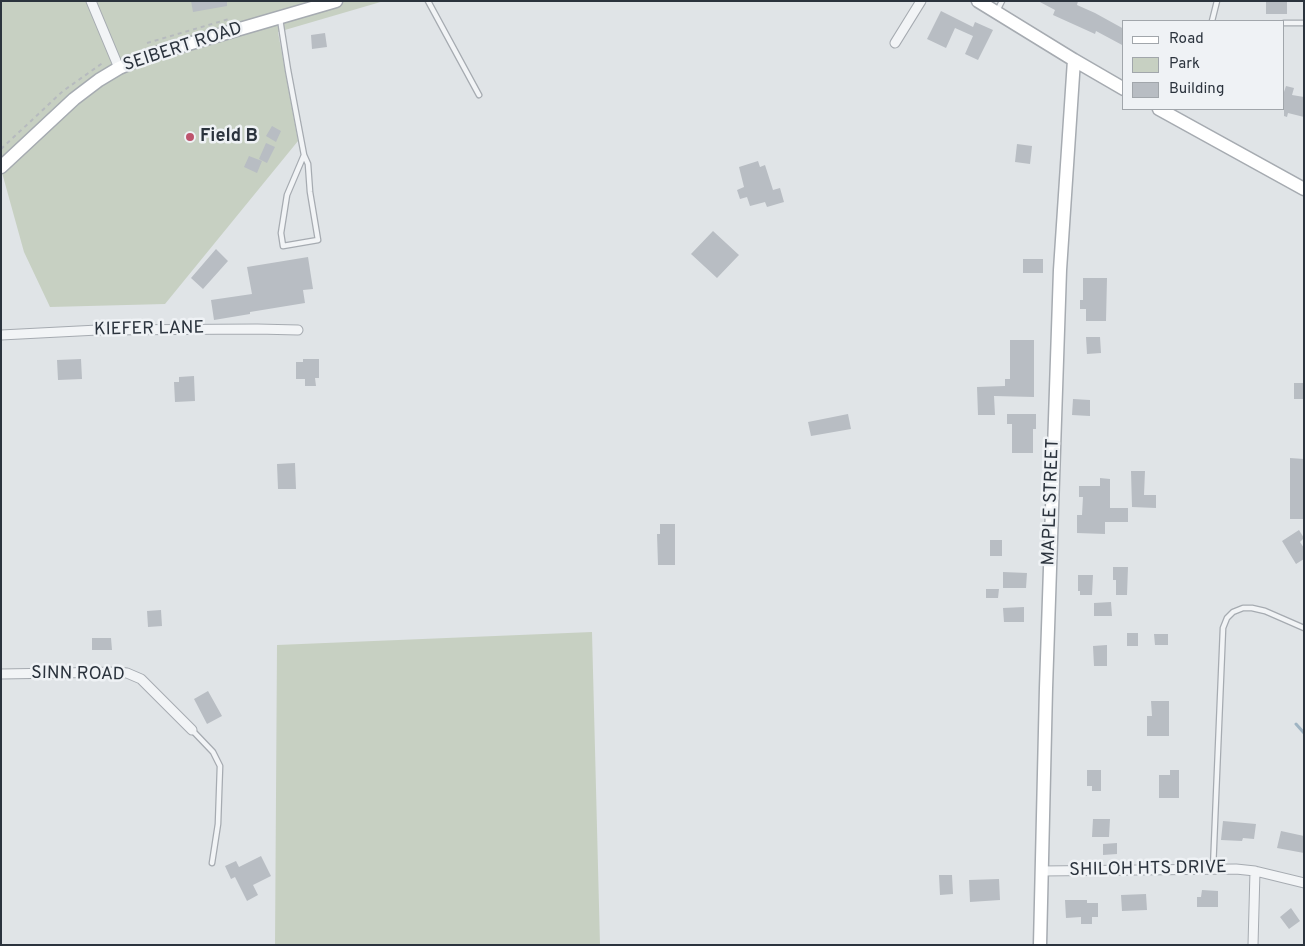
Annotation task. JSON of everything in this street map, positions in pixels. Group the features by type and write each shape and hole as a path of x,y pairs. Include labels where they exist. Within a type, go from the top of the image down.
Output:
{"main road":[{"name":"SEIBERT ROAD","path":"1,167 74,99 119,68 147,56 336,1"},
{"path":"978,1 999,7 1074,60 1122,88"},
{"name":"MAPLE STREET","path":"1040,945 1060,270 1074,60"},
{"path":"1163,110 1304,189"}],"street":[{"path":"91,1 119,68"},
{"path":"895,43 921,1"},
{"name":"KIEFER LANE","path":"1,335 98,330 298,330"},
{"name":"SINN ROAD","path":"1,674 117,672 127,674 141,679 192,730"},
{"name":"SHILOH HTS DRIVE","path":"1041,871 1236,869 1255,871 1304,883"},
{"path":"1253,945 1255,871"}],"lane":[{"path":"428,1 479,95"},
{"path":"1212,20 1217,1"},
{"path":"280,18 304,154 308,164 310,192 318,240 283,246 281,233 287,195 304,154"},
{"path":"1285,23 1304,23"},
{"path":"1213,869 1223,628 1227,618 1233,612 1243,608 1265,611 1304,628"},
{"path":"192,730 213,752 220,766 218,824 212,862"}],"green space":[{"path":"1,1 384,1 278,32 298,141 165,304 50,307 24,252 1,169"},
{"path":"592,632 600,945 275,945 277,645"}],"building":[{"path":"191,1 227,1 227,6 193,12"},
{"path":"1038,1 1078,1 1077,5 1122,28 1122,45 1096,31 1095,34 1053,15 1055,10"},
{"path":"1266,1 1287,1 1287,14 1266,14"},
{"path":"941,11 973,27 975,22 993,30 978,60 965,54 973,36 955,28 946,48 927,39"},
{"path":"325,33 327,47 312,49 311,35"},
{"path":"1286,86 1294,88 1292,95 1304,97 1304,117 1288,113 1287,117 1284,116"},
{"path":"272,126 281,131 276,142 266,136"},
{"path":"266,143 275,147 267,163 259,159"},
{"path":"1017,144 1032,146 1030,164 1015,162"},
{"path":"249,156 262,161 257,173 244,167"},
{"path":"758,161 760,167 765,165 773,190 780,188 784,202 767,207 765,202 750,206 747,197 740,199 737,190 744,187 739,167"},
{"path":"713,231 739,255 717,278 691,254"},
{"path":"216,249 228,261 203,289 191,278"},
{"path":"308,257 313,289 303,290 305,303 214,320 211,300 252,294 247,267"},
{"path":"1023,259 1043,259 1043,273 1023,273"},
{"path":"1083,278 1107,278 1106,321 1086,321 1086,309 1080,309 1080,300 1083,300"},
{"path":"1086,337 1100,337 1101,353 1087,354"},
{"path":"1010,340 1034,340 1034,397 994,396 995,415 978,415 977,387 1005,386 1005,379 1010,379"},
{"path":"81,359 82,379 58,380 57,360"},
{"path":"303,359 319,359 319,378 315,378 316,386 305,386 305,379 296,379 296,362 303,362"},
{"path":"194,376 195,401 175,402 174,382 179,382 179,377"},
{"path":"1294,383 1304,383 1304,399 1294,399"},
{"path":"1073,399 1090,400 1090,416 1072,415"},
{"path":"848,414 851,429 811,436 808,422"},
{"path":"1007,414 1036,414 1036,429 1033,429 1033,453 1012,453 1012,424 1007,424"},
{"path":"1290,458 1304,459 1304,519 1290,519"},
{"path":"295,463 296,489 278,489 277,464"},
{"path":"1131,471 1145,471 1144,495 1156,495 1156,508 1132,507"},
{"path":"1100,478 1110,479 1110,508 1128,508 1128,522 1105,522 1105,534 1077,533 1077,515 1082,515 1083,497 1079,497 1079,486 1100,486"},
{"path":"660,524 675,524 675,565 658,565 657,534 660,534"},
{"path":"1299,530 1304,538 1300,542 1304,548 1304,559 1296,564 1282,541"},
{"path":"990,540 1002,540 1002,556 990,556"},
{"path":"1113,567 1128,567 1127,595 1116,595 1116,580 1113,580"},
{"path":"1003,572 1027,573 1026,588 1003,588"},
{"path":"1078,575 1093,575 1092,595 1080,595 1080,591 1078,591"},
{"path":"986,589 999,589 998,598 986,598"},
{"path":"1111,602 1112,616 1094,616 1094,603"},
{"path":"1024,607 1024,622 1004,622 1003,608"},
{"path":"161,610 162,626 148,627 147,611"},
{"path":"1127,633 1138,633 1138,646 1127,646"},
{"path":"1154,634 1168,634 1168,645 1155,645"},
{"path":"92,638 111,638 112,650 92,650"},
{"path":"1107,645 1107,666 1094,666 1093,646"},
{"path":"208,691 222,716 207,724 194,699"},
{"path":"1151,701 1169,701 1169,736 1147,736 1147,716 1152,716"},
{"path":"1087,770 1101,770 1101,791 1092,791 1092,786 1087,786"},
{"path":"1170,770 1179,770 1179,798 1159,798 1159,775 1170,775"},
{"path":"1093,819 1110,819 1109,837 1092,837"},
{"path":"1223,821 1256,824 1254,839 1243,838 1242,841 1221,840"},
{"path":"1281,831 1304,836 1304,853 1277,848"},
{"path":"1117,843 1117,854 1103,855 1103,844"},
{"path":"261,856 271,876 253,885 258,895 247,901 235,877 231,879 225,866 236,861 239,867"},
{"path":"939,875 952,875 953,894 940,895"},
{"path":"999,879 1000,900 970,902 969,880"},
{"path":"1202,890 1218,891 1218,907 1197,907 1197,897 1201,897"},
{"path":"1146,894 1147,910 1122,911 1121,895"},
{"path":"1065,900 1087,900 1087,903 1098,903 1098,917 1092,917 1092,924 1081,924 1081,917 1066,918"},
{"path":"1291,908 1300,921 1289,929 1280,917"}],"waterway":[{"path":"1296,724 1304,733"}],"place":[{"name":"Field B","path":"190,137"}]}
